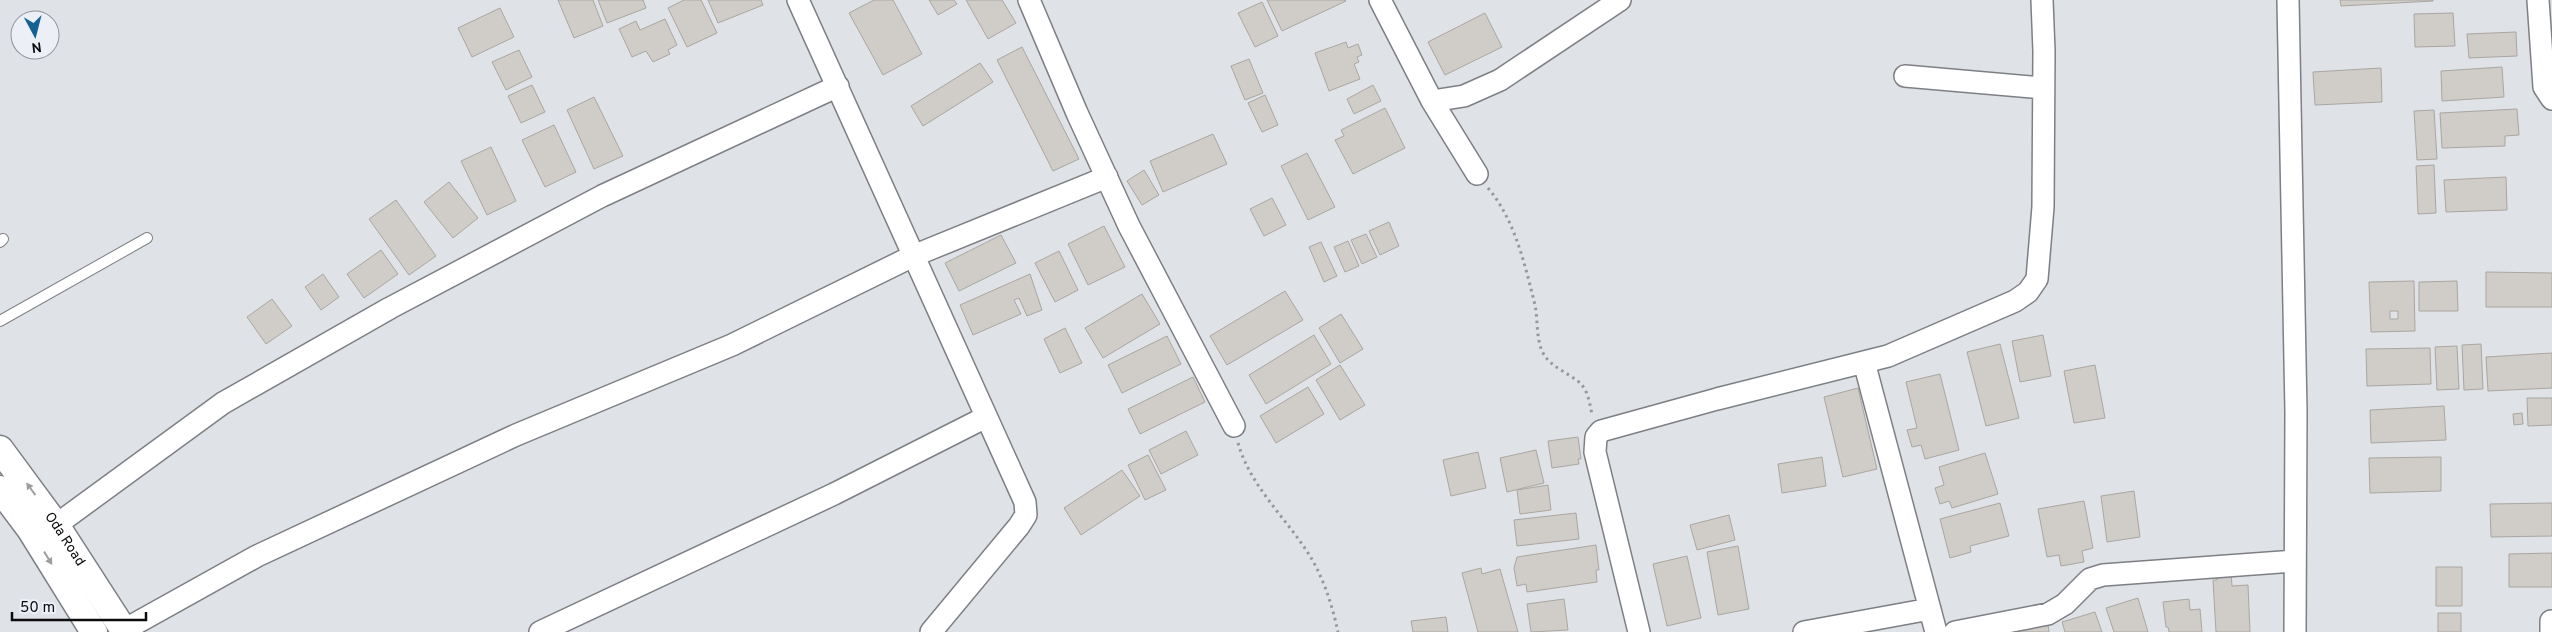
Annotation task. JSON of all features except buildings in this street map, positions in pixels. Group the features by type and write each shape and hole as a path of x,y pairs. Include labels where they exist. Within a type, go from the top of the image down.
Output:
{"street":[{"path":"798,0 1025,502 1026,515 932,632"},
{"path":"1029,0 1129,226 1234,426"},
{"path":"1380,0 1432,101 1477,174"},
{"path":"1432,101 1464,96 1500,80 1620,0"},
{"path":"1639,632 1595,452 1596,437 1602,431 1888,356 2014,301 2028,292 2037,279 2043,206 2042,0"},
{"path":"2288,0 2296,412 2294,632"},
{"path":"2538,0 2544,87 2552,99"},
{"path":"1904,76 2043,88"},
{"path":"56,525 223,403 390,308 602,196 838,86"},
{"path":"125,631 257,556 516,436 732,345 913,256 1107,177"},
{"path":"1864,362 1936,632"},
{"path":"540,632 834,494 986,417"},
{"name":"Oda Road","path":"0,449 56,525 125,631"},
{"name":"Oda Road","path":"0,490 30,529 94,632"},
{"path":"1955,632 2048,614 2065,604 2090,579 2103,575 2294,561"},
{"path":"1804,632 1930,609"}],"lane":[{"path":"0,320 147,238"}],"path":[{"path":"1477,174 1498,199 1509,219 1535,307 1542,351 1563,372 1581,383 1588,398 1596,437"},
{"path":"1234,426 1247,468 1307,551 1325,588 1338,632"}]}
